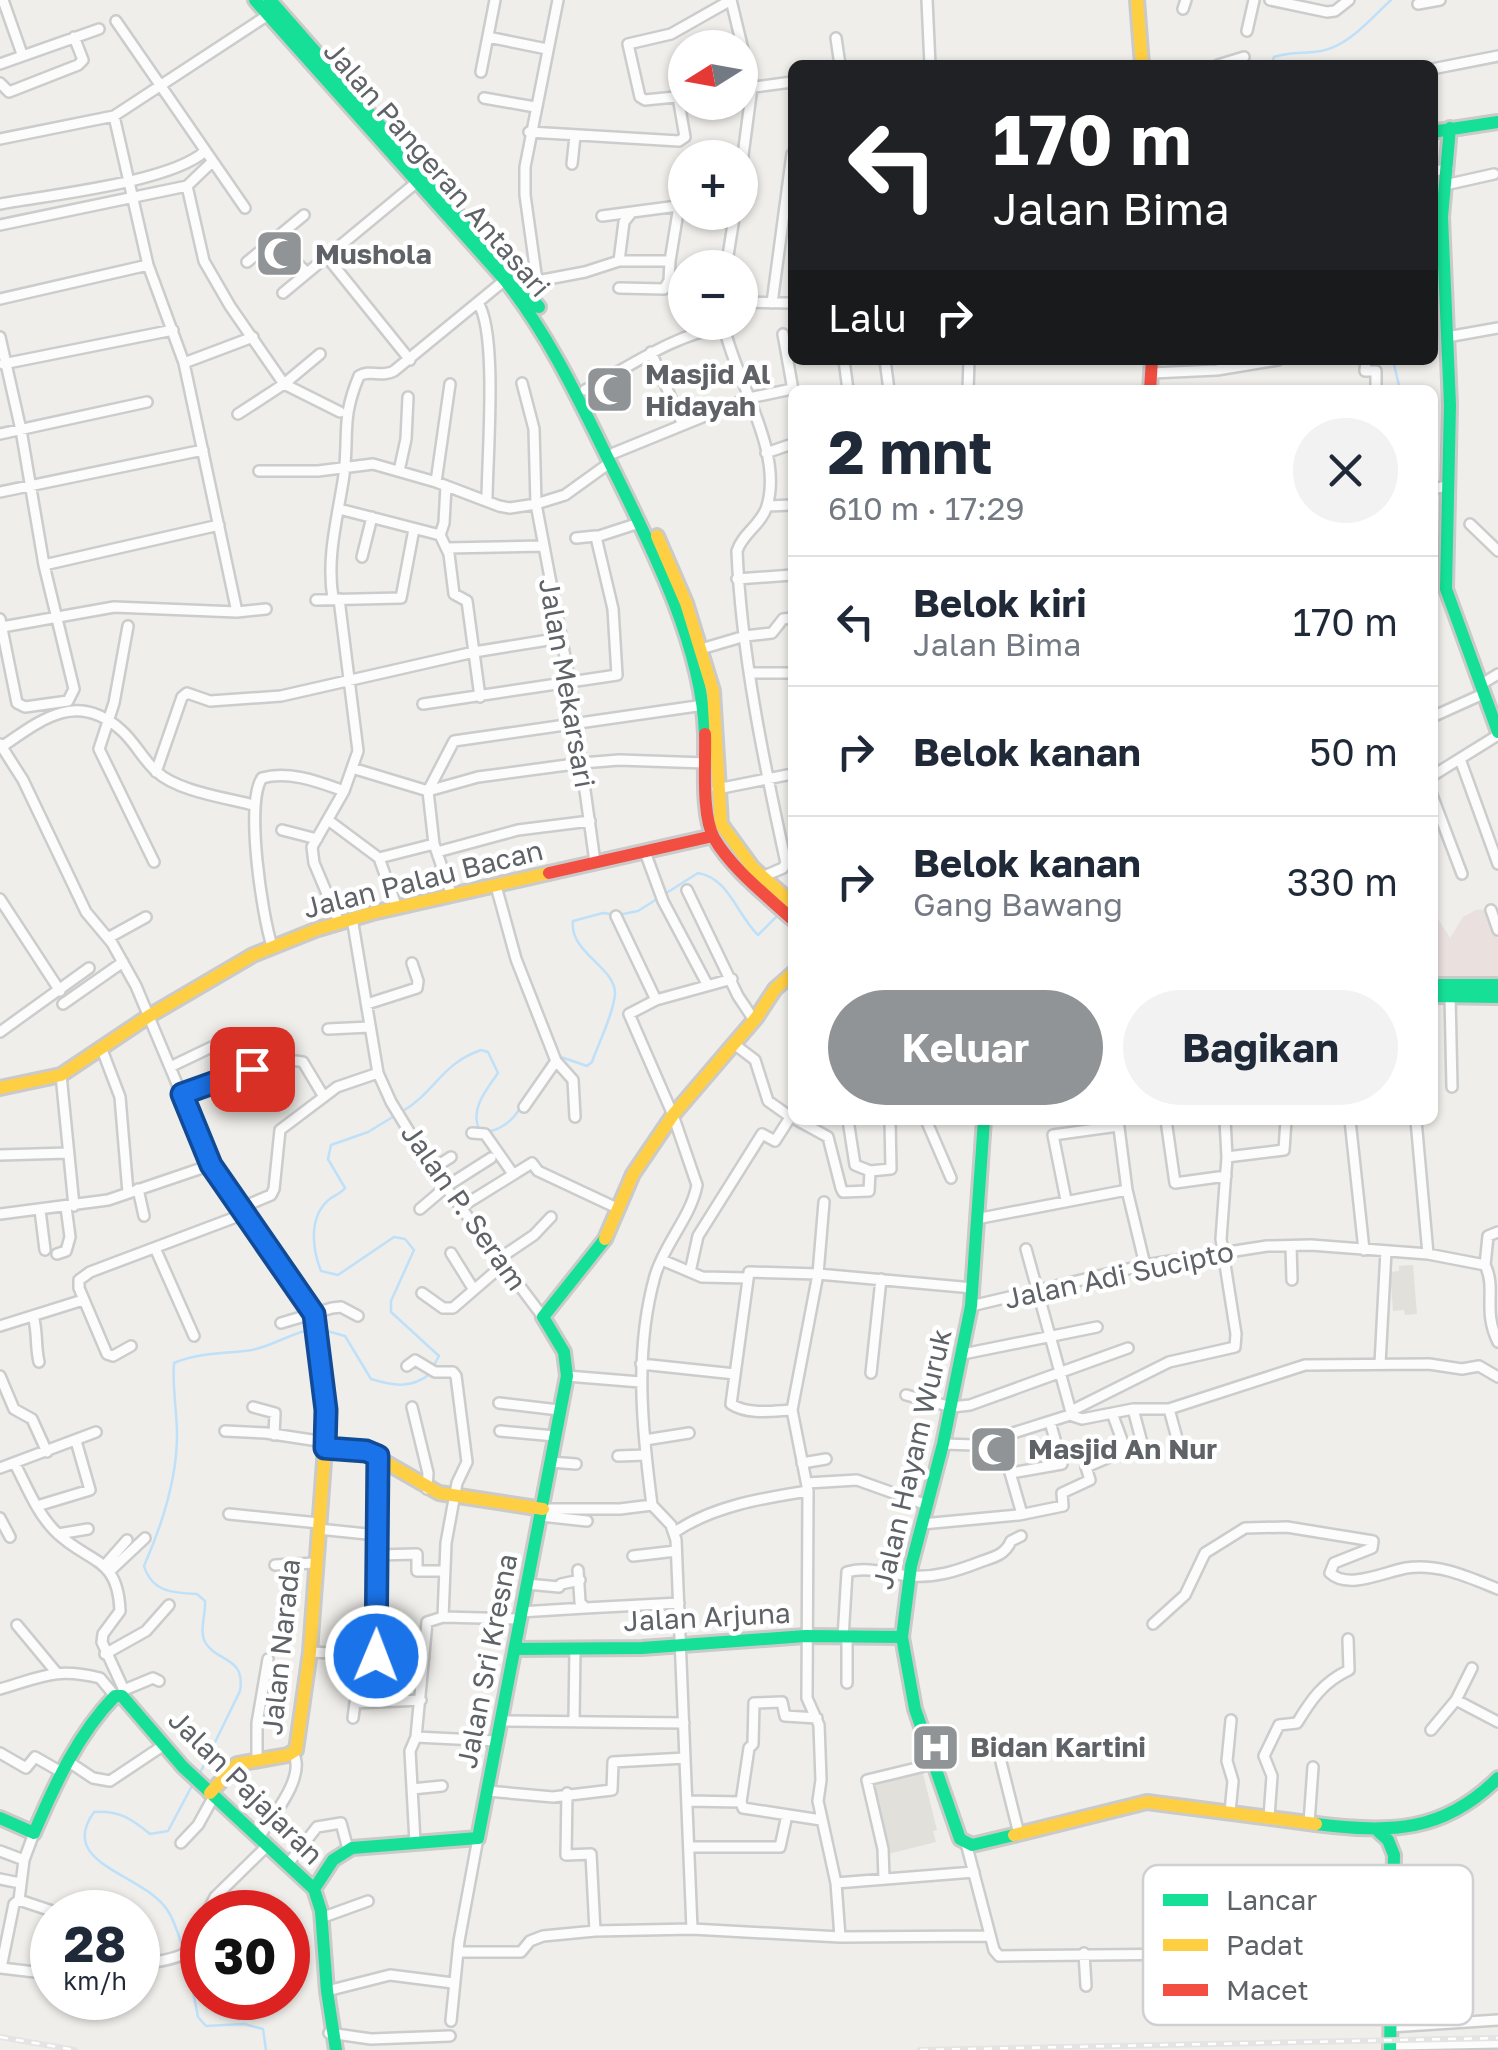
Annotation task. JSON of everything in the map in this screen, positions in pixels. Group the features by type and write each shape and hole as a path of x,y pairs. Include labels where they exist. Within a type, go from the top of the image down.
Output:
{"main road":[{"name":"Jalan Pangeran Antasari","path":"254,0 267,9 532,285 585,390 675,606 704,705 707,804 714,836 748,878 788,909"},
{"path":"1136,0 1142,60"},
{"name":"Jalan Pangeran Antasari","path":"366,116 417,182 505,280 546,338 673,570 715,702 720,819 725,833 788,909"},
{"path":"1438,131 1498,122"},
{"path":"1438,214 1446,185 1450,128"},
{"path":"1438,230 1450,405 1440,488 1446,589 1498,733"},
{"name":"Jalan Palau Bacan","path":"0,1088 62,1074 149,1016 272,946 346,920 714,836"},
{"path":"543,1317 605,1238 633,1174 673,1115 788,978"},
{"path":"1438,986 1494,991"},
{"path":"1438,996 1494,991"},
{"name":"Jalan Hayam Wuruk","path":"966,1843 956,1834 933,1764 907,1680 902,1638 909,1576 952,1408 971,1306 984,1125"},
{"name":"Jalan Sri Kresna","path":"478,1838 566,1376 564,1352 543,1317"},
{"path":"325,1445 378,1456 427,1489 542,1512"},
{"name":"Jalan Narada","path":"212,1794 230,1768 293,1753 298,1744 310,1652 325,1445"},
{"name":"Jalan Arjuna","path":"515,1649 805,1636 902,1638"},
{"path":"0,1818 34,1832 99,1713 121,1694"},
{"name":"Jalan Pajajaran","path":"121,1694 183,1767 314,1889 321,1918 332,2033"},
{"path":"966,1843 979,1844 1141,1803 1378,1831 1406,1829 1448,1816 1498,1778"},
{"path":"1401,1865 1406,1829"},
{"path":"1378,1831 1388,1840 1394,1865"},
{"path":"314,1889 334,1860 348,1850 478,1838"},
{"path":"1395,2048 1397,2027"},
{"path":"328,2050 332,2033"},
{"path":"332,2033 336,2050"}],"street":[{"path":"3,0 22,54"},
{"path":"481,72 494,0"},
{"path":"558,0 529,132 525,195 532,285 618,260 668,262"},
{"path":"678,30 731,0 738,30"},
{"path":"927,0 930,60"},
{"path":"1246,31 1254,0"},
{"path":"1270,0 1328,12 1349,0"},
{"path":"1418,4 1440,0"},
{"path":"0,139 114,116 242,32 267,9"},
{"path":"116,21 246,208"},
{"path":"0,64 98,29"},
{"path":"668,35 628,44 640,97 668,97"},
{"path":"0,83 9,92 78,65 82,56 74,37"},
{"path":"488,37 547,49"},
{"path":"836,38 839,60"},
{"path":"1438,68 1498,56"},
{"path":"1234,60 1244,57"},
{"path":"758,87 788,83"},
{"path":"484,98 534,107"},
{"path":"114,116 148,265 184,363 236,612"},
{"path":"529,132 683,140 684,120"},
{"path":"572,164 575,136"},
{"path":"0,204 156,176 188,164 204,151"},
{"path":"0,225 134,200 186,186 212,162"},
{"path":"1438,170 1448,168"},
{"path":"1446,185 1494,174"},
{"path":"283,293 417,182"},
{"path":"772,303 788,184"},
{"path":"186,186 204,260 230,306 284,384 340,412"},
{"path":"602,216 668,208"},
{"path":"618,260 624,222 632,212"},
{"path":"246,262 304,214"},
{"path":"274,240 306,272"},
{"path":"326,257 410,360"},
{"path":"0,299 148,265"},
{"path":"618,288 667,288 668,279"},
{"path":"282,830 316,838 344,790 358,743 329,568 344,468 345,414 359,376 367,372 386,376 505,280"},
{"path":"478,302 484,317 488,355 486,500"},
{"path":"758,303 788,303"},
{"path":"1447,338 1498,328"},
{"path":"2,364 173,330"},
{"path":"783,334 791,385"},
{"path":"0,337 2,364 20,430 44,566 57,617 74,689 68,701 26,707 18,702 1,623 57,617 114,606 236,612 266,609"},
{"path":"184,363 253,337"},
{"path":"585,390 681,340"},
{"path":"728,340 766,453 768,506 738,545 745,636 786,864 762,877"},
{"path":"652,352 682,423"},
{"path":"238,414 320,354"},
{"path":"1152,367 1201,365"},
{"path":"1366,365 1365,371 1376,371 1376,385"},
{"name":"Jalan Mekarsari","path":"522,383 534,429 536,504 570,683 594,862"},
{"path":"450,384 441,484 444,523 440,535 454,594 467,601 480,697"},
{"path":"259,471 373,464 510,508 565,495 611,458 682,423 748,398 788,391"},
{"path":"398,471 406,440 408,397"},
{"path":"0,434 148,402"},
{"path":"766,453 788,445"},
{"path":"0,492 204,450"},
{"path":"768,506 788,505"},
{"path":"339,509 440,535"},
{"path":"362,557 372,518"},
{"path":"576,538 638,523"},
{"path":"1470,524 1498,551"},
{"path":"44,566 219,525"},
{"path":"316,600 401,598 414,530"},
{"path":"423,704 615,676 619,672 613,609 596,536"},
{"path":"446,548 544,546"},
{"path":"738,579 788,575"},
{"path":"701,649 745,636 772,633 788,619"},
{"path":"128,626 118,685 100,749 154,862"},
{"path":"156,772 187,692 210,701 280,696 474,652 561,638"},
{"path":"752,672 788,672"},
{"path":"1438,714 1481,689 1498,674"},
{"path":"452,896 435,848 428,791 454,741 704,705"},
{"path":"225,1431 274,1434 325,1445 326,1410 314,1314 211,1165 123,962 86,912 23,780 1,745 36,721 54,714 95,712 121,730 156,772 176,783 254,799"},
{"path":"1438,772 1498,733"},
{"path":"1460,759 1498,864"},
{"path":"352,768 428,791 478,777 582,763 706,763"},
{"path":"272,946 263,909 254,799 262,778 277,775 344,790"},
{"path":"717,789 788,775"},
{"path":"1438,811 1462,874"},
{"path":"328,820 379,858 397,908"},
{"path":"379,858 518,830 590,821"},
{"path":"778,826 788,824"},
{"name":"Jalan P. Seram","path":"316,838 312,846 314,863 346,920 367,1004 378,1073 391,1102 432,1169 543,1317"},
{"path":"645,852 663,901 707,984"},
{"path":"496,886 501,916 555,1060 573,1080 575,1117"},
{"path":"687,890 747,1013 754,1020"},
{"path":"0,898 60,991"},
{"path":"1490,910 1498,930"},
{"path":"616,916 656,1000"},
{"path":"108,938 146,917"},
{"path":"63,1004 123,962"},
{"path":"367,1004 414,990 418,980 412,963"},
{"path":"0,1032 89,968"},
{"path":"692,1929 675,1532 652,1505 640,1382 650,1298 662,1260 697,1185 673,1115 629,1016 631,1010 656,1000 732,979"},
{"path":"1450,996 1452,1086"},
{"path":"328,1029 370,1027"},
{"path":"170,1067 220,1043"},
{"path":"734,1044 755,1060 768,1101 788,1115"},
{"path":"102,1047 118,1086 133,1191 144,1216"},
{"path":"182,1094 292,1060 303,1062 324,1097"},
{"path":"524,1107 555,1060"},
{"path":"131,1346 113,1356 107,1354 83,1300 79,1280 90,1272 242,1211 270,1194 275,1188 280,1130 337,1087 378,1073"},
{"path":"57,1254 69,1246 62,1074"},
{"path":"690,1272 698,1236 750,1149 762,1134 775,1141 788,1124"},
{"path":"806,1125 828,1137 843,1192 869,1190 870,1171"},
{"path":"849,1125 858,1168 870,1171 891,1169 890,1125"},
{"path":"928,1125 952,1178"},
{"path":"1066,1200 1053,1135 1107,1125"},
{"path":"1118,1125 1127,1190 1144,1265"},
{"path":"1167,1125 1176,1183 1226,1176"},
{"path":"943,1444 975,1445 1050,1422 1168,1362 1235,1347 1222,1250 1225,1125"},
{"path":"1227,1157 1284,1150 1286,1125"},
{"path":"1351,1125 1364,1250"},
{"path":"1416,1125 1428,1254"},
{"path":"472,1133 485,1134 513,1174"},
{"path":"0,1155 68,1153"},
{"path":"432,1169 451,1157"},
{"path":"420,1209 446,1186 490,1158"},
{"path":"462,1207 532,1163 538,1171 619,1209"},
{"path":"0,1214 70,1206 133,1191 211,1165"},
{"path":"976,1219 1127,1190"},
{"path":"824,1202 818,1274 792,1410 807,1487 807,1698 817,1718 821,1751 818,1801 836,1882 840,1937"},
{"path":"40,1210 45,1250"},
{"path":"422,1293 448,1309 551,1218"},
{"path":"1498,1232 1488,1236 1485,1265 1498,1342"},
{"path":"1291,1246 1292,1280"},
{"name":"Jalan Adi Sucipto","path":"971,1306 1222,1250 1291,1246 1386,1251 1485,1265"},
{"path":"155,1248 194,1336"},
{"path":"1026,1249 1070,1413 1082,1420 1133,1409 1169,1410 1305,1365 1429,1364 1462,1370 1480,1366 1498,1377"},
{"path":"1380,1364 1386,1309 1386,1251"},
{"path":"452,1253 474,1290"},
{"path":"662,1260 707,1278 747,1278"},
{"path":"792,1410 762,1412 732,1407 750,1271 973,1288"},
{"path":"871,1373 881,1279"},
{"path":"0,1326 83,1300"},
{"path":"281,1324 340,1308 358,1316"},
{"path":"33,1316 39,1362"},
{"path":"963,1354 1097,1326"},
{"path":"906,1396 952,1408 1000,1396 1128,1348"},
{"path":"407,1366 412,1360 418,1361 435,1372 453,1372 456,1376 468,1462 455,1497 443,1571 442,1617"},
{"path":"641,1364 735,1374"},
{"path":"0,1376 14,1410 32,1418 47,1452"},
{"path":"566,1376 640,1382"},
{"path":"499,1403 559,1410"},
{"path":"254,1407 274,1413 274,1434"},
{"path":"412,1407 428,1473 427,1489"},
{"path":"922,1524 1063,1506 1062,1493 1090,1480 1086,1467 1142,1443 1133,1409"},
{"path":"1169,1410 1178,1442"},
{"path":"1112,1413 1126,1451"},
{"path":"1011,1473 1062,1464 1050,1422"},
{"path":"0,1468 96,1432"},
{"path":"500,1432 555,1436"},
{"path":"645,1440 689,1433"},
{"path":"1000,1438 1022,1514"},
{"path":"37,1506 90,1490 76,1441"},
{"path":"618,1456 646,1455"},
{"path":"376,1656 378,1456"},
{"path":"802,1462 826,1458"},
{"path":"550,1462 576,1464"},
{"path":"15,1464 37,1506 58,1534 108,1568 120,1611 102,1638 121,1694"},
{"path":"675,1532 695,1518 769,1496 858,1480 927,1505"},
{"path":"542,1512 652,1505"},
{"path":"542,1512 587,1521"},
{"path":"229,1514 377,1536"},
{"path":"0,1518 10,1537"},
{"path":"1153,1624 1185,1595 1205,1554 1246,1528 1288,1527 1373,1541 1372,1548 1334,1563 1330,1573 1338,1579 1429,1567 1455,1572 1498,1589"},
{"path":"58,1534 88,1529"},
{"path":"847,1684 847,1572 932,1576 997,1556 1007,1550 1011,1540 1022,1536"},
{"path":"108,1568 145,1538"},
{"path":"108,1568 127,1540"},
{"path":"634,1556 676,1551"},
{"path":"377,1555 417,1554 417,1571 443,1571"},
{"path":"275,1565 315,1563"},
{"path":"526,1584 559,1587 579,1575 580,1602 585,1608"},
{"path":"416,1842 410,1752 421,1700 427,1622 442,1617 679,1603"},
{"path":"105,1654 146,1631 169,1605"},
{"path":"18,1625 56,1672"},
{"path":"1269,1817 1273,1786 1264,1756 1268,1744 1279,1725 1296,1723 1316,1693 1331,1678 1349,1670 1348,1638"},
{"path":"574,1720 575,1648"},
{"path":"310,1652 424,1657"},
{"path":"257,1759 256,1724 268,1660"},
{"path":"1430,1730 1456,1700 1472,1668"},
{"path":"0,1689 56,1672 100,1678 121,1694"},
{"path":"121,1694 153,1678 159,1681"},
{"path":"352,1718 354,1702 421,1700"},
{"path":"1456,1700 1498,1722"},
{"path":"817,1718 785,1716 782,1702 754,1703 742,1802 743,1808 821,1820"},
{"path":"1230,1812 1233,1781 1227,1762 1231,1720"},
{"path":"501,1721 684,1724"},
{"path":"416,1738 496,1741"},
{"path":"0,1754 26,1768 35,1757 110,1781 164,1745"},
{"path":"222,1890 263,1841 295,1780 298,1760 293,1753"},
{"path":"487,1791 553,1797 612,1790 613,1762 685,1758"},
{"path":"1002,1762 1019,1834"},
{"path":"884,1879 883,1849 867,1780 933,1764"},
{"path":"1309,1823 1312,1767"},
{"path":"412,1789 442,1786"},
{"path":"567,1793 566,1855 591,1854 595,1931"},
{"path":"181,1843 198,1825 212,1794"},
{"path":"687,1801 742,1802"},
{"path":"689,1848 780,1847 787,1815"},
{"path":"288,1864 317,1826 341,1823 348,1850"},
{"path":"30,1971 1,1968 14,1904 19,1900 24,1860 34,1832"},
{"name":"Jalan Sri Kresna","path":"452,2020 453,1983 478,1838"},
{"path":"966,1843 996,1954 1143,1954"},
{"path":"0,1851 24,1860"},
{"path":"836,1882 974,1872"},
{"path":"0,1879 20,1884"},
{"path":"19,1900 30,1904"},
{"path":"321,1918 368,1901"},
{"path":"458,1952 521,1952 530,1941 543,1936 595,1931 692,1929 840,1937 990,1936"},
{"path":"1084,1954 1086,1986"},
{"path":"328,1997 390,1975 453,1983"},
{"path":"1473,2022 1498,2020"},
{"path":"1397,2027 1426,2025"},
{"path":"332,2033 371,2040 450,2036"},
{"path":"1395,2048 1498,2043"}],"shaded area":[{"path":"1486,909 1498,939 1498,976 1438,978 1438,919 1450,938 1463,917"},
{"path":"1413,1265 1417,1314 1405,1315 1404,1310 1393,1311 1390,1272 1399,1271 1399,1266"},
{"path":"922,1770 937,1830 933,1831 936,1842 888,1854 870,1783"}],"waterway":[{"path":"1273,60 1280,55 1321,51 1341,43 1391,0"},
{"path":"1394,365 1399,385"},
{"path":"558,1056 587,1066 592,1062 615,994 608,976 578,942 573,921 603,913 638,911 698,873 718,882 758,935 778,915"},
{"path":"403,1111 447,1070 481,1050 488,1052 498,1073 478,1107 479,1129"},
{"path":"531,1090 550,1059"},
{"path":"486,1132 505,1125 519,1110"},
{"path":"396,1115 368,1132 331,1145 328,1159 345,1188 318,1213 314,1232 316,1252 321,1271 338,1275 394,1237 405,1239 414,1250 391,1301 391,1312 439,1356 434,1365"},
{"path":"199,1775 240,1691 241,1680 234,1665 205,1642 205,1601 197,1594 172,1592 158,1586 144,1566 162,1518 174,1469 174,1363 203,1355 252,1350 312,1329"},
{"path":"320,1329 345,1336 371,1379 402,1385 431,1373"},
{"path":"180,1939 168,1911 156,1898 94,1857 86,1844 85,1830 94,1812 111,1812 150,1834 168,1831 194,1782"},
{"path":"201,2020 206,2026 244,2024 263,2029 266,2050"}],"railway":[{"path":"0,2037 75,2050"},
{"path":"920,2050 1498,2038"}],"traffic: fast":[{"path":"255,0 505,280 536,324 588,418 672,597 695,666 705,734"},
{"path":"270,0 539,307"},
{"path":"1438,131 1498,122"},
{"path":"1450,128 1442,217 1450,405 1446,589 1498,732"},
{"path":"1438,985 1498,985"},
{"path":"1438,996 1498,997"},
{"path":"984,1125 971,1306 943,1444 911,1566 902,1637 915,1709 960,1839 972,1845 1014,1835"},
{"path":"314,1889 333,1860 352,1848 478,1838 567,1376 564,1352 543,1317 605,1239"},
{"path":"515,1649 642,1648 805,1636 902,1637"},
{"path":"0,1818 34,1833 79,1743 115,1696 122,1696 183,1767 314,1889 321,1911 336,2050"},
{"path":"1316,1824 1368,1828 1414,1825 1457,1810 1498,1778"},
{"path":"1378,1831 1388,1840 1394,1865"},
{"path":"1390,2050 1391,2025"}],"traffic: slow":[{"path":"1137,0 1142,60"},
{"path":"657,536 686,603 713,691 721,824 753,868 788,899"},
{"path":"0,1088 61,1075 149,1016 253,955 318,929 549,873"},
{"path":"605,1239 633,1174 673,1115 788,978"},
{"path":"210,1793 237,1764 288,1755 296,1750 310,1652 325,1448 366,1451 439,1493 543,1509"},
{"path":"1014,1835 1147,1802 1316,1824"}],"traffic: jam":[{"path":"1150,385 1152,365"},
{"path":"705,734 706,802 714,838 740,871 788,915"},
{"path":"549,873 713,836"}],"place":[{"name":"Mushola","path":"280,254"},
{"name":"Masjid Al Hidayah","path":"610,390"},
{"name":"Masjid An Nur","path":"993,1449"},
{"name":"Bidan Kartini","path":"935,1747"}],"route":[{"path":"252,1069 182,1094 211,1165 314,1314 326,1410 325,1448 348,1448 378,1456 376,1656"}]}
